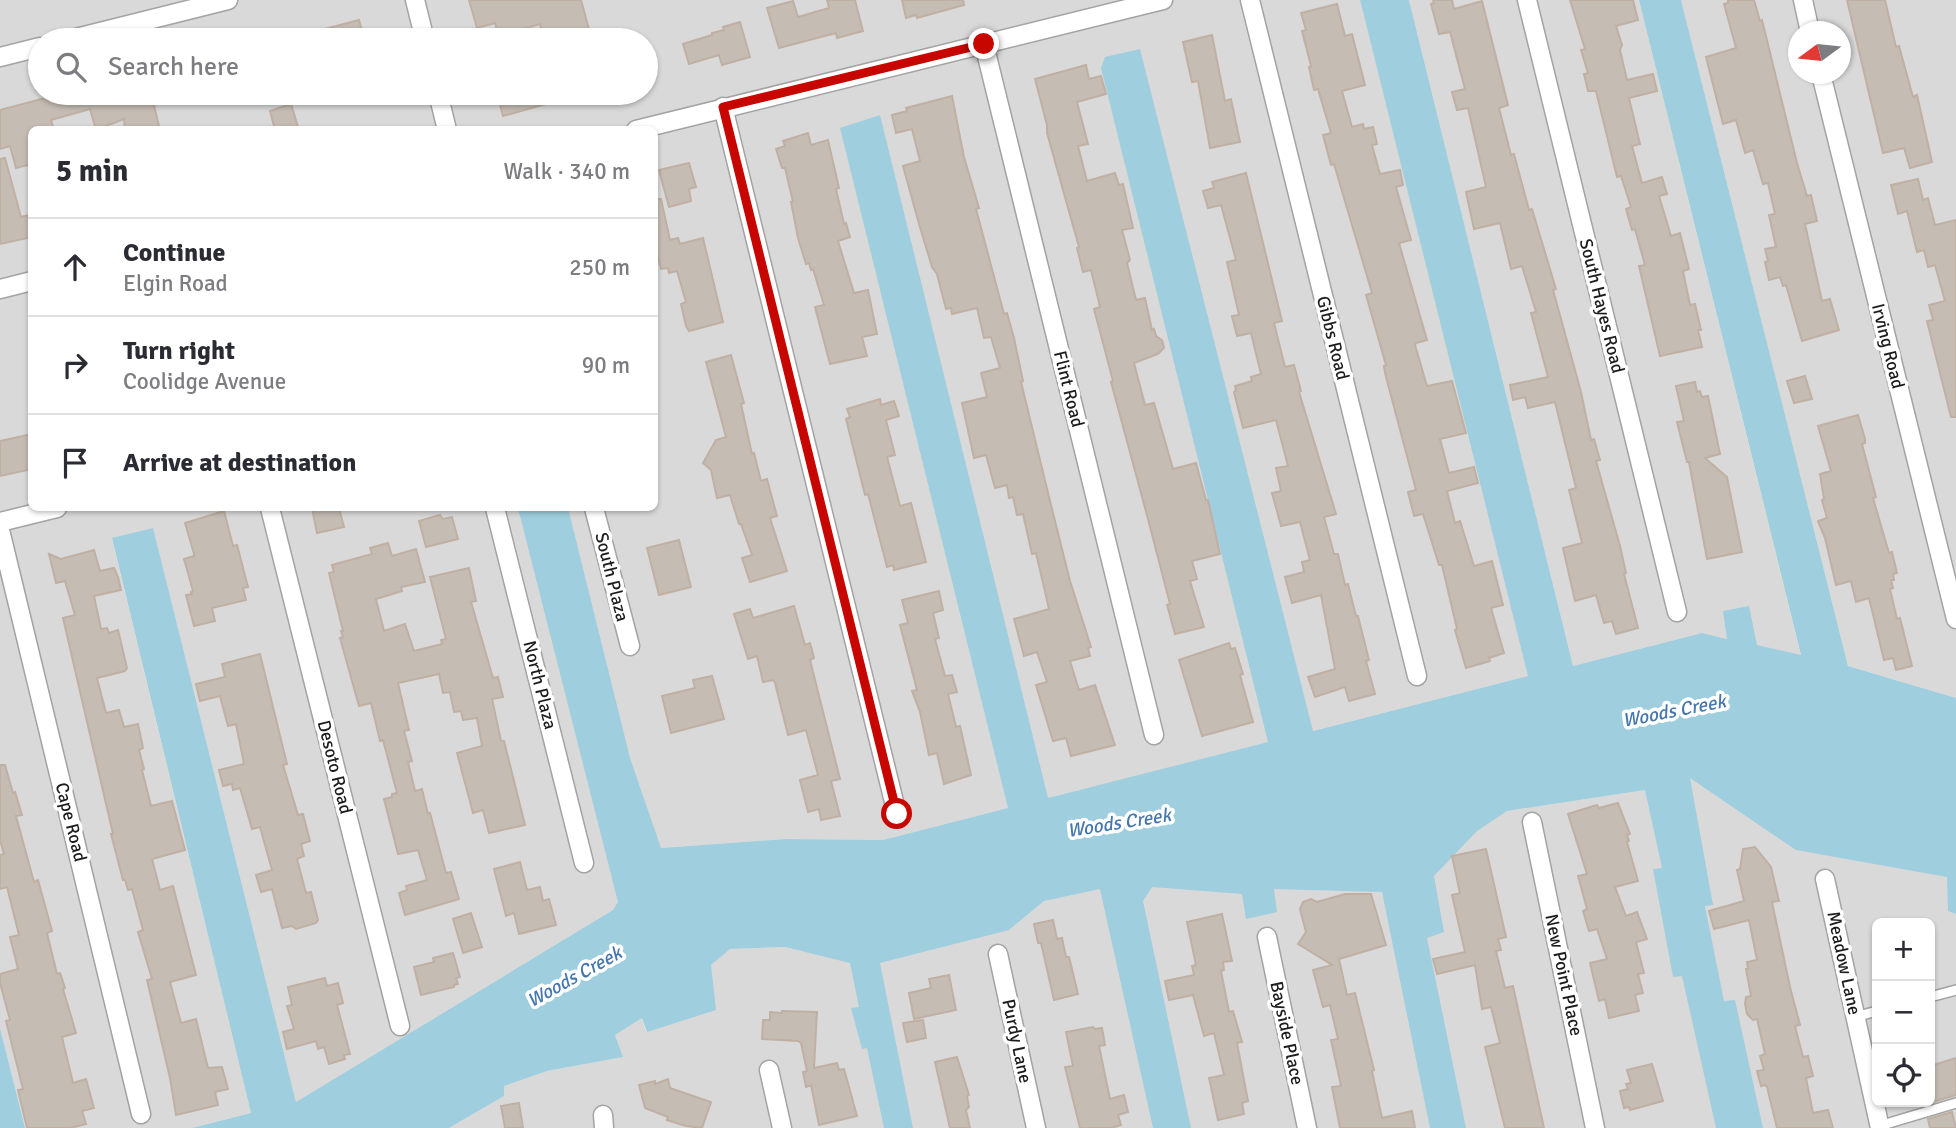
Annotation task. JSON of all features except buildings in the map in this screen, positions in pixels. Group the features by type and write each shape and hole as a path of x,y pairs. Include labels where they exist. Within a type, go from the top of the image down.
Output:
{"street":[{"path":"116,28 228,0"},
{"path":"415,0 422,28"},
{"path":"651,126 1163,0"},
{"name":"Gibbs Road","path":"1250,0 1417,676"},
{"name":"South Hayes Road","path":"1527,0 1677,612"},
{"path":"1803,0 1808,21"},
{"name":"Flint Road","path":"984,44 1154,735"},
{"path":"0,57 28,50"},
{"name":"Irving Road","path":"1823,84 1956,619"},
{"path":"441,105 446,126"},
{"path":"723,107 897,814"},
{"path":"0,289 28,282"},
{"path":"0,522 45,511"},
{"name":"Desoto Road","path":"271,511 400,1026"},
{"name":"North Plaza","path":"496,511 584,863"},
{"name":"South Plaza","path":"595,511 630,646"},
{"name":"Cape Road","path":"0,530 141,1114"},
{"name":"New Point Place","path":"1532,822 1595,1128"},
{"name":"Meadow Lane","path":"1825,879 1880,1127"},
{"name":"Bayside Place","path":"1267,937 1307,1128"},
{"name":"Purdy Lane","path":"998,954 1036,1128"},
{"path":"769,1070 782,1128"}],"lane":[{"path":"1935,996 1956,990"},
{"path":"1855,1017 1872,1012"},
{"path":"1880,1127 1956,1104"}],"shaded area":[{"path":"0,0 1360,0 1529,676 883,840 786,839 661,848 613,910 296,1102 153,529 112,539 251,1113 192,1128 25,1128 0,1028"},
{"path":"1409,0 1639,0 1801,656 1757,645 1748,607 1728,639 1702,633 1573,666"},
{"path":"1681,0 1956,0 1956,698 1848,666"},
{"path":"1690,777 1956,841 1956,1128 449,1128 504,1096 503,1086 547,1071 623,1057 615,1035 642,1018 646,1032 711,964 730,949 785,947 850,962 1009,930 1044,901 1507,811 1645,790"}],"water":[{"name":"Woods Creek","path":"1360,0 1409,0 1573,666 1702,633 1727,639 1723,611 1749,606 1757,645 1801,655 1639,0 1681,0 1848,666 1956,698 1956,914 1948,911 1947,877 1796,850 1690,778 1713,905 1705,906 1724,1001 1735,1000 1763,1128 1716,1128 1682,976 1673,977 1653,869 1662,868 1645,790 1507,811 1477,831 1434,876 1444,932 1427,938 1466,1128 1430,1128 1382,892 1274,889 1277,912 1246,919 1242,894 1152,887 1143,901 1191,1128 1153,1128 1100,889 1044,901 1009,930 880,963 913,1128 884,1128 867,1048 862,1049 851,1008 859,1007 850,963 785,947 730,949 711,965 716,1010 647,1032 642,1018 615,1035 623,1057 547,1071 504,1086 504,1096 449,1128 192,1128 251,1113 112,538 153,528 296,1102 613,910 618,902 519,511 569,511 630,758 661,848 786,839 883,840 1008,808 840,128 880,115 1048,798 1268,742 1101,68 1105,57 1140,49 1313,731 1528,676"},
{"path":"0,1028 25,1128 0,1128"}],"route":[{"path":"897,814 723,107 984,44"}]}
